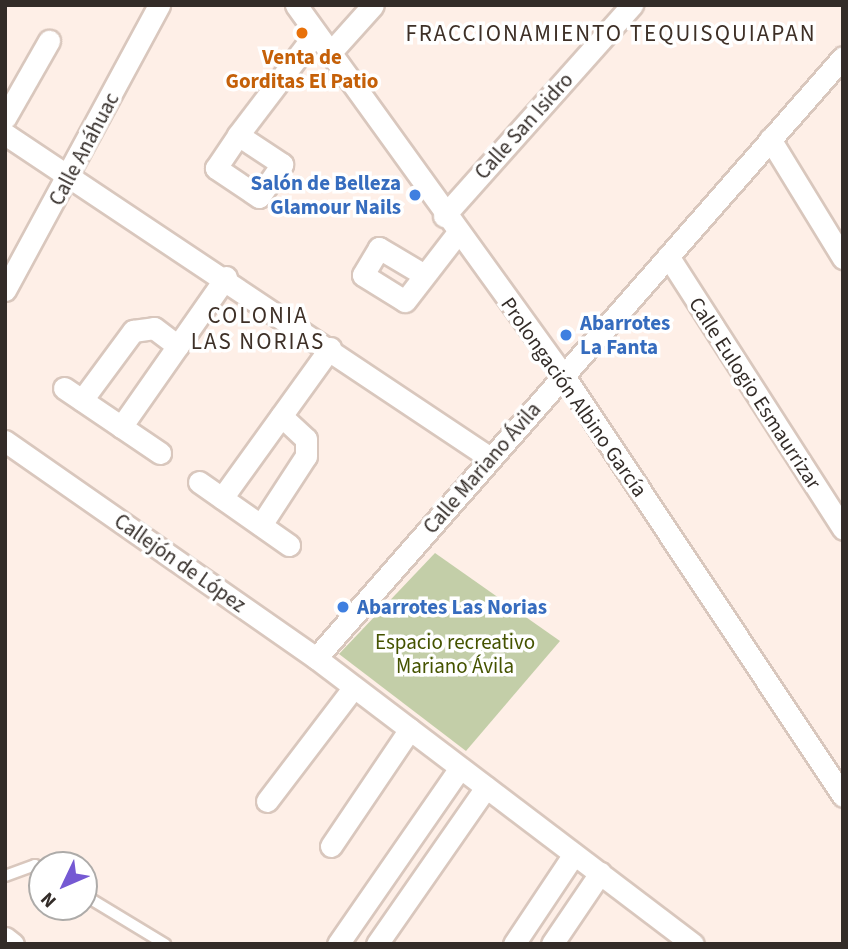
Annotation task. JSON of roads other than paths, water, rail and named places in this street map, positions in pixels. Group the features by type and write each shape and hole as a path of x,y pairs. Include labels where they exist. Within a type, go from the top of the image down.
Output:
{"street":[{"name":"Calle Anáhuac","path":"5,290 71,176 159,5"},
{"name":"Prolongación Albino García","path":"296,5 456,234 564,376 843,796"},
{"path":"330,53 373,5"},
{"name":"Calle San Isidro","path":"444,216 632,5"},
{"path":"238,135 315,34"},
{"path":"5,118 49,41"},
{"name":"Calle Mariano Ávila","path":"316,658 843,57"},
{"path":"5,134 226,276 491,458"},
{"path":"770,139 841,252"},
{"path":"421,274 456,234"},
{"name":"Calle Eulogio Esmaurrizar","path":"668,256 843,529"},
{"path":"121,427 226,276"},
{"path":"82,400 133,331 154,328 178,346"},
{"path":"222,498 330,348"},
{"path":"64,388 160,453"},
{"path":"261,525 306,456 306,439 281,416"},
{"name":"Callejón de López","path":"5,441 316,658 691,943"},
{"path":"199,482 289,545"},
{"path":"267,801 354,687"},
{"path":"331,846 410,729"},
{"path":"349,940 460,768"},
{"path":"377,944 485,787"},
{"path":"513,944 574,854"},
{"path":"552,944 600,873"},
{"path":"5,938 13,944"}],"lane":[{"path":"5,876 28,868"},
{"path":"98,903 165,944"}],"place":[{"name":"Venta de Gorditas El Patio","path":"302,33"},
{"name":"Salón de Belleza Glamour Nails","path":"415,195"},
{"name":"Abarrotes La Fanta","path":"566,335"},
{"name":"Abarrotes Las Norias","path":"343,607"}],"district":[{"name":"FRACCIONAMIENTO TEQUISQUIAPAN","path":"611,34"},
{"name":"COLONIA LAS NORIAS","path":"258,329"}],"park label":[{"name":"Espacio recreativo Mariano Ávila","path":"455,654"}]}
